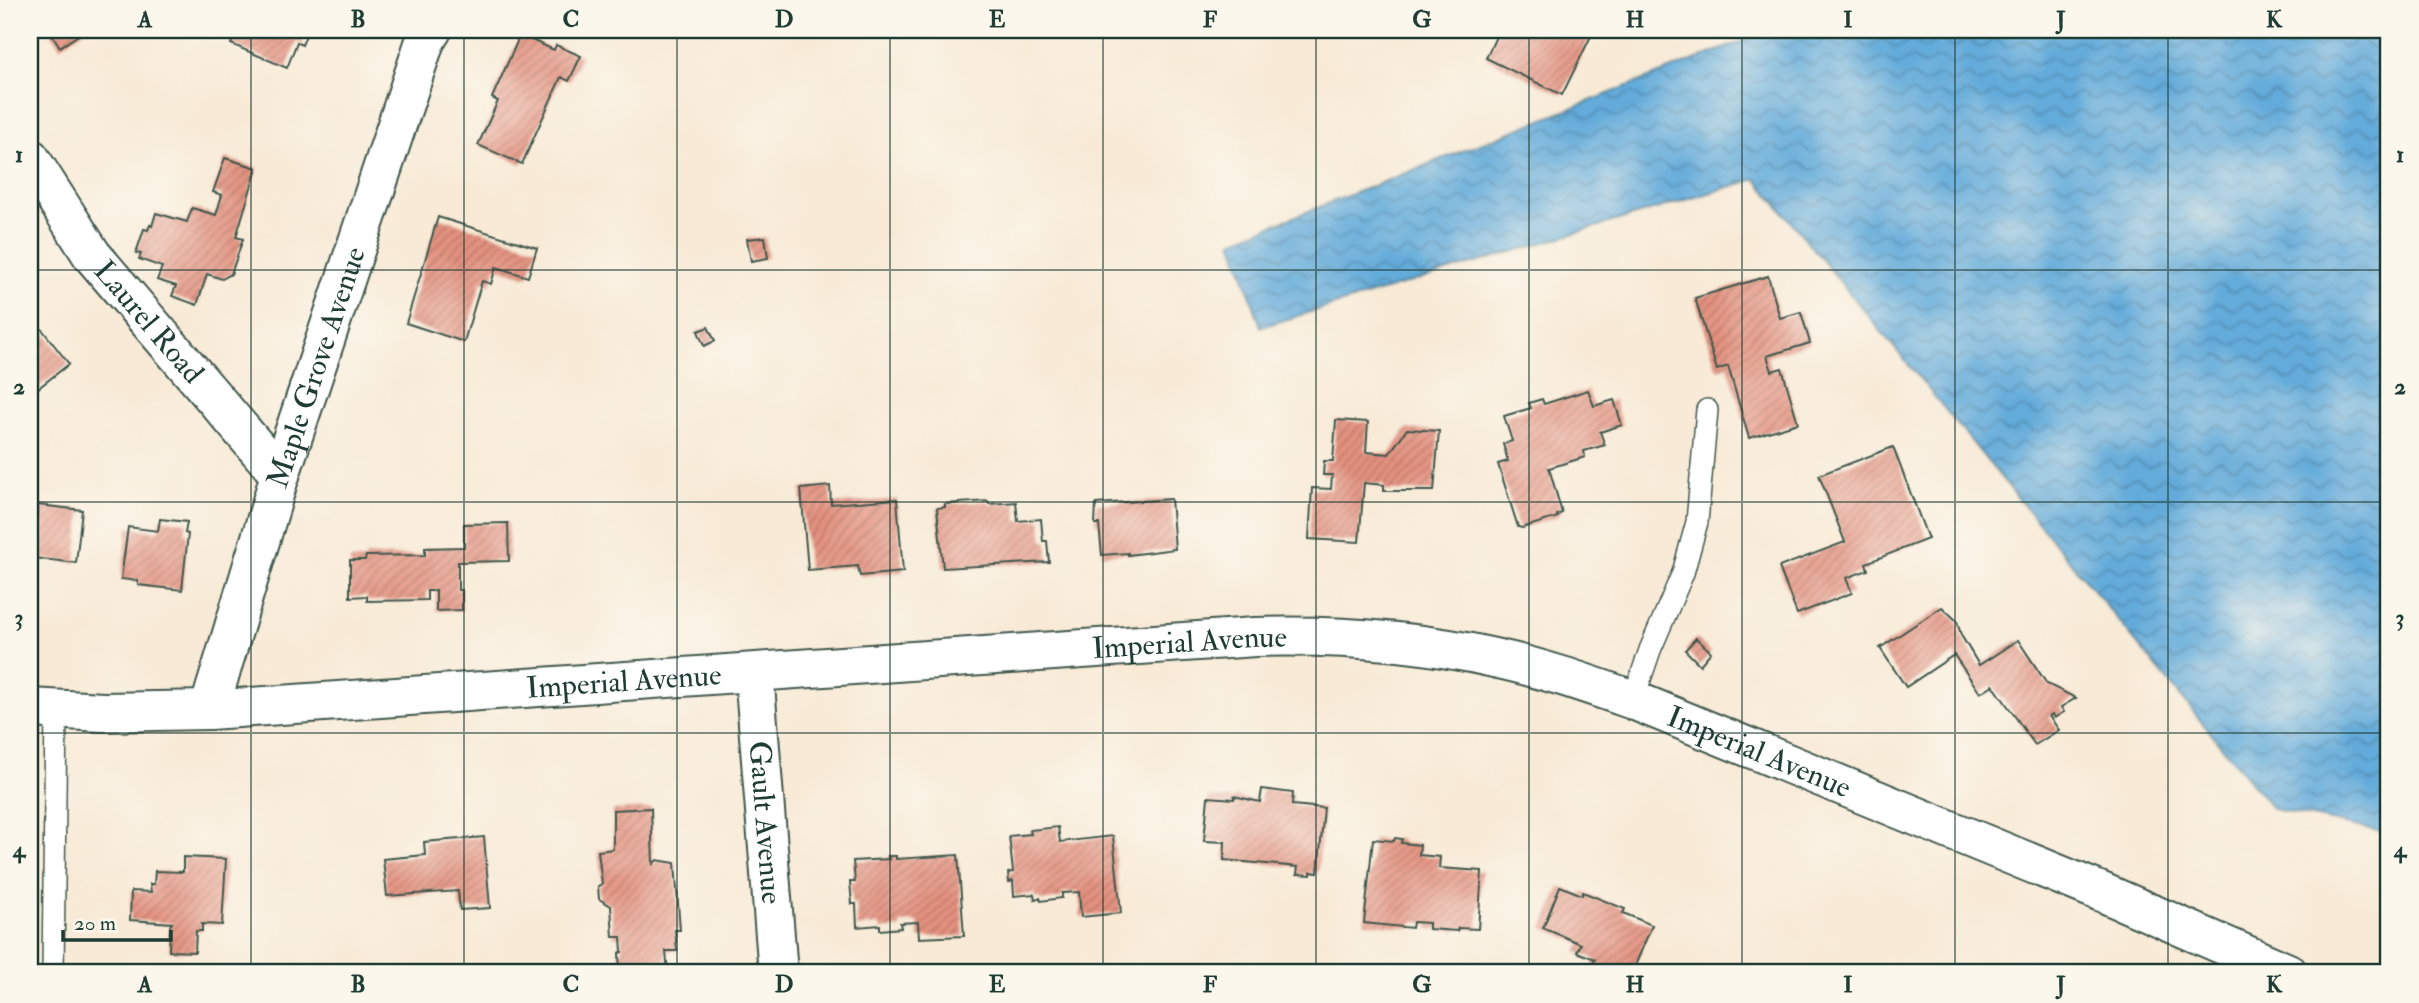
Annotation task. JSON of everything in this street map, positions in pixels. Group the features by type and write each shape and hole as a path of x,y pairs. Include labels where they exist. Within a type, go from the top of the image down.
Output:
{"street":[{"name":"Maple Grove Avenue","path":"209,710 280,475 425,41 432,30"},
{"name":"Laurel Road","path":"30,158 92,256 280,475"},
{"name":"Imperial Avenue","path":"43,709 156,712 209,710 1215,640 1329,636 1415,645 1496,658 1558,674 1633,700 2104,893 2288,973"},
{"name":"Gault Avenue","path":"754,673 778,973"}],"lane":[{"path":"1633,700 1650,650 1683,573 1697,522 1707,410"},
{"path":"43,709 52,973"}],"water":[{"path":"1753,30 2389,30 2389,833 2273,809 1756,179 1261,327 1232,241 1751,38"}],"building":[{"path":"49,30 86,30 60,47"},
{"path":"237,30 308,30 302,45 297,42 287,68 231,44"},
{"path":"1499,30 1594,30 1562,95 1486,58"},
{"path":"520,35 554,50 556,45 581,56 569,81 561,77 522,164 478,145 498,101 492,98"},
{"path":"225,158 257,168 236,237 243,239 231,274 222,279 207,274 197,305 172,296 176,286 157,280 162,267 139,259 141,254 136,253 144,229 148,230 150,225 152,226 156,213 187,222 192,208 216,215 222,195 213,192"},
{"path":"438,217 537,248 528,277 496,267 491,284 482,281 464,342 406,323"},
{"path":"765,237 768,258 751,261 747,239"},
{"path":"1768,276 1780,318 1801,312 1810,343 1767,356 1772,371 1782,368 1798,423 1749,438 1728,366 1717,370 1695,298"},
{"path":"30,314 69,364 32,393 30,390"},
{"path":"708,327 715,341 704,346 698,331"},
{"path":"1588,390 1594,406 1614,400 1622,425 1600,432 1605,445 1584,451 1585,457 1549,468 1562,513 1557,515 1558,517 1518,527 1498,464 1508,461 1503,444 1512,441 1504,416 1531,408 1529,403 1542,399 1544,404"},
{"path":"1336,420 1368,422 1366,452 1389,454 1407,429 1439,431 1434,491 1384,491 1384,485 1364,483 1359,542 1309,539 1312,488 1331,489 1332,475 1323,475 1324,461 1333,461"},
{"path":"1893,447 1928,539 1866,563 1868,570 1846,578 1852,593 1797,614 1779,567 1845,542 1819,475"},
{"path":"830,486 831,504 897,499 903,572 860,576 858,566 808,570 801,489"},
{"path":"1171,499 1175,549 1128,555 1102,555 1099,524 1095,524 1096,504"},
{"path":"988,501 989,504 1016,502 1018,521 1041,519 1049,562 943,568 937,508 945,507 945,504"},
{"path":"38,505 82,510 76,563 34,558 33,571 30,570 30,528 35,529"},
{"path":"160,519 187,522 182,590 138,585 138,581 121,579 128,527 158,531"},
{"path":"508,523 509,561 458,562 458,590 462,590 462,610 436,611 436,591 427,591 427,600 367,601 367,596 350,597 350,560 365,560 366,556 425,555 425,548 464,547 464,524"},
{"path":"1942,607 1957,621 1961,635 1979,665 2018,640 2047,684 2076,698 2061,707 2064,712 2054,718 2052,714 2049,716 2059,730 2035,745 1993,685 1980,693 1954,655 1906,687 1880,648"},
{"path":"1696,638 1711,652 1700,665 1685,650"},
{"path":"1262,789 1293,793 1292,805 1324,808 1318,873 1297,874 1298,867 1224,860 1225,842 1204,841 1208,797 1234,799 1234,796 1260,802"},
{"path":"651,808 653,864 657,860 675,863 680,930 675,930 677,951 666,951 668,973 620,973 621,937 613,937 611,906 599,899 598,886 602,884 598,851 613,849 613,810"},
{"path":"1058,827 1060,842 1113,836 1121,913 1081,917 1079,892 1062,893 1062,898 1041,901 1040,898 1035,899 1034,894 1014,896 1013,881 1009,882 1008,873 1013,872 1009,836 1031,834 1030,830"},
{"path":"484,837 490,908 460,910 458,891 387,896 383,859 425,855 424,842"},
{"path":"1395,838 1402,839 1401,843 1420,845 1419,855 1440,857 1439,868 1482,871 1478,929 1429,929 1429,923 1413,922 1412,928 1364,923 1373,839 1394,841"},
{"path":"958,855 964,936 919,938 918,922 900,923 901,928 880,930 880,925 857,927 856,904 852,904 850,882 855,882 853,861 889,859 888,856 896,856 896,859"},
{"path":"183,857 226,859 222,925 202,924 202,931 196,931 195,952 169,951 172,923 130,920 131,891 151,892 150,884 154,884 155,871 183,872"},
{"path":"1560,886 1625,909 1623,913 1652,925 1632,973 1589,973 1595,959 1577,952 1581,944 1543,928"}]}
